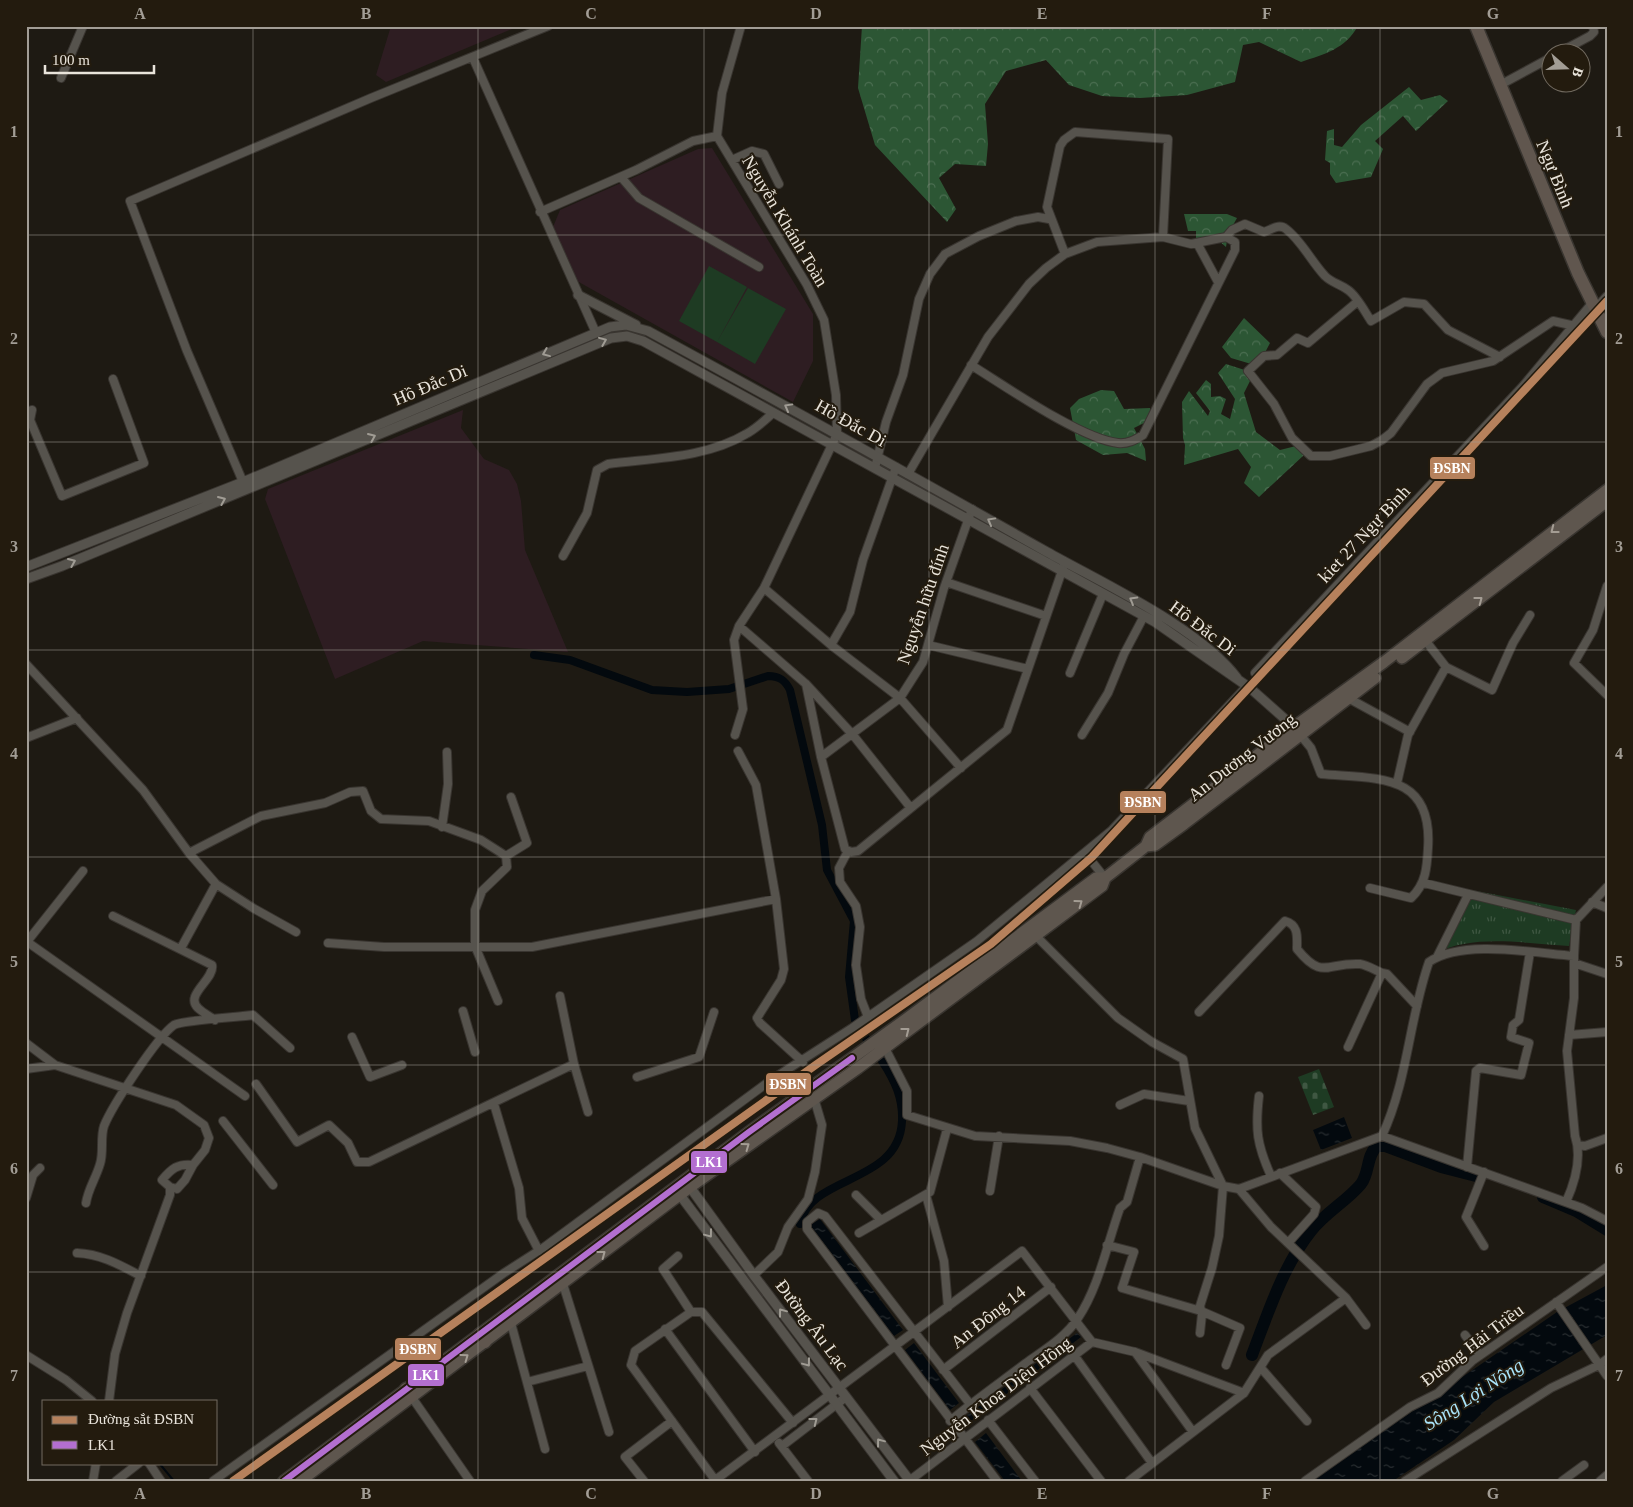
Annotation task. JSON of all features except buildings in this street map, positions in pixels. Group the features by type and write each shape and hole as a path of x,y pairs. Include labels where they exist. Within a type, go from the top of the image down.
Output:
{"highway":[{"name":"Ngự Bình","path":"1476,26 1578,273 1599,309 1607,332"}],"main road":[{"name":"An Dương Vương","path":"1297,731 1348,698 1425,640 1452,614 1607,490"},
{"name":"An Dương Vương","path":"1105,878 1146,846 1155,845 1184,824 1384,662 1607,501"},
{"path":"284,1481 482,1338 677,1192 1032,932 1102,886 1105,878"},
{"path":"688,1184 885,1048 918,1016"},
{"path":"482,1338 511,1323 560,1280"},
{"path":"300,1481 408,1392"}],"street":[{"path":"61,78 82,26"},
{"path":"243,482 187,351 130,201 371,98 548,26"},
{"path":"540,212 621,177 693,141 718,136 722,93 740,26"},
{"path":"1579,42 1590,36 1594,29"},
{"path":"473,58 540,212 596,333"},
{"path":"1500,85 1540,63"},
{"path":"1065,254 1049,219 1047,208 1058,154 1064,140 1071,134 1080,132 1168,139 1163,237"},
{"name":"Nguyễn Khánh Toàn","path":"718,136 807,285 824,320 836,396 837,434"},
{"path":"732,160 752,151 764,154 779,184"},
{"path":"621,177 639,198 759,267"},
{"path":"875,468 886,422 903,375 919,299 930,274 945,254 979,236 1016,221 1038,217 1049,219"},
{"path":"908,474 970,365 1029,284 1065,254 1097,242 1163,237 1192,244 1226,237 1232,230 1245,224 1264,232 1276,227 1284,228 1299,241 1305,252 1333,284 1348,290 1371,321 1404,302 1424,304 1448,330 1500,356"},
{"path":"970,365 1094,436 1117,443 1131,442 1143,435 1234,250 1235,242 1226,237"},
{"path":"1197,243 1218,282"},
{"path":"578,295 648,330"},
{"name":"kiet 27 Ngự Bình","path":"1256,673 1523,386 1574,326 1599,309 1607,296"},
{"path":"1357,302 1308,343 1297,338 1280,354 1262,358 1248,371 1274,404 1292,438 1311,456 1330,456 1371,446 1391,433 1426,384 1442,373 1493,362 1553,321 1574,326"},
{"path":"626,326 627,336"},
{"name":"Hồ Đắc Di","path":"26,567 243,482 610,327 626,326 648,330 972,510 1064,566 1104,594 1144,616 1244,684"},
{"name":"Hồ Đắc Di","path":"26,579 62,566 610,338 627,336 643,341 968,519 1158,614 1197,640 1227,664 1244,684"},
{"path":"571,343 575,353"},
{"path":"32,410 30,420 62,496 144,463 112,380"},
{"path":"442,397 446,406"},
{"path":"563,556 587,513 596,470 608,464 687,454 720,447 747,434 774,413"},
{"path":"735,735 742,713 742,702 734,640 739,626 764,588 837,434"},
{"path":"831,645 850,612 863,560 896,467"},
{"name":"Nguyễn hữu đính","path":"821,757 900,698 923,662 946,582 972,510"},
{"path":"848,851 858,851 1007,730 1064,566"},
{"path":"946,582 1046,616"},
{"path":"1607,586 1593,630 1574,663 1607,695"},
{"path":"764,588 831,645 900,698 961,768"},
{"path":"1070,673 1104,594"},
{"path":"1425,640 1446,667 1492,690 1513,643 1530,615"},
{"path":"1082,735 1108,693 1124,654 1144,616"},
{"path":"739,626 806,684 853,734 910,807"},
{"path":"928,645 1028,669"},
{"path":"26,664 143,790 189,853 216,884 253,908 296,932"},
{"path":"1397,784 1410,732 1446,667"},
{"path":"806,684 821,757 845,849 848,851"},
{"path":"214,1481 504,1273 539,1251 771,1080 802,1062 866,1019 977,941 1112,830 1169,772 1244,684 1297,731 1311,748 1321,774 1373,778 1403,785 1423,806 1427,817 1429,844 1424,883 1412,898 1370,888"},
{"path":"1348,698 1410,732"},
{"path":"26,738 77,718"},
{"path":"738,751 756,785 776,899 784,969 781,980 762,1008 758,1020 802,1062"},
{"path":"442,826 448,784 446,752"},
{"path":"189,853 261,816 325,803 350,792 363,791 371,811 381,819 429,821 494,846 506,856 507,867 482,891 478,900 475,910 475,946 498,1001"},
{"path":"506,856 527,843 511,797"},
{"path":"848,851 839,868 840,882 856,906 860,927 856,966 866,1019"},
{"path":"1085,853 1105,878"},
{"path":"83,871 27,942 163,1036 245,1096"},
{"path":"1424,883 1576,920"},
{"path":"181,948 216,884"},
{"path":"1566,1202 1575,1179 1578,1145 1575,1136 1567,1051 1574,998 1576,920 1607,887"},
{"path":"1437,957 1468,895"},
{"path":"328,943 384,947 532,947 776,899"},
{"path":"1592,902 1607,908"},
{"path":"113,916 212,965 211,975 196,994 194,1002 196,1006 215,1020"},
{"path":"1199,1012 1285,921 1291,924 1297,932 1297,949 1313,966 1320,969 1361,964 1387,974 1417,1006"},
{"path":"1032,932 1118,1018 1152,1042 1183,1060 1195,1128 1222,1186 1219,1236 1212,1268 1200,1306 1202,1311 1200,1333"},
{"path":"1382,1136 1402,1084 1417,1006 1429,962 1437,957 1478,950 1530,952 1574,960 1607,974"},
{"path":"1467,1167 1476,1071 1480,1068 1520,1075 1528,1043 1511,1037 1513,1025 1519,1020 1530,952"},
{"path":"1348,1047 1382,973"},
{"path":"560,996 574,1064 588,1112"},
{"path":"463,1011 475,1052"},
{"path":"637,1076 699,1057 714,1012"},
{"path":"86,1204 89,1188 99,1166 103,1151 104,1128 125,1089 163,1036 175,1024 253,1016 290,1048"},
{"path":"1569,1035 1607,1032"},
{"path":"352,1038 370,1077 402,1065"},
{"path":"26,1043 54,1065 176,1105 204,1125 209,1138 205,1150 193,1165 185,1180 177,1189 170,1187 162,1180 171,1169 182,1164 193,1165"},
{"path":"885,1048 907,1091 907,1116 974,1136 1070,1141 1140,1157 1222,1186 1239,1189 1382,1136 1566,1202 1607,1221"},
{"path":"256,1084 297,1142 330,1125 348,1143 357,1162 362,1163 369,1162 494,1104 574,1064"},
{"path":"26,1069 54,1065"},
{"path":"1120,1105 1144,1094 1189,1101"},
{"path":"1259,1096 1256,1119 1258,1148 1271,1176"},
{"path":"754,1275 778,1252 788,1227 808,1198 816,1172 822,1125 814,1098"},
{"path":"494,1104 519,1188 522,1218 539,1251"},
{"path":"223,1121 273,1185"},
{"path":"859,1234 880,1219 930,1192 947,1129"},
{"path":"990,1191 999,1136"},
{"path":"1578,1145 1585,1146 1607,1138"},
{"path":"950,1421 970,1404 1050,1346 1071,1328 1077,1320 1087,1301 1120,1208 1127,1202 1140,1157"},
{"path":"26,1198 33,1175 40,1168"},
{"path":"1484,1172 1466,1217 1484,1246"},
{"path":"1280,1173 1316,1207 1314,1214 1290,1245"},
{"name":"Đường Âu Lạc","path":"688,1184 747,1266 909,1481"},
{"path":"109,1400 115,1354 127,1313 170,1195 170,1187"},
{"path":"1239,1189 1290,1245 1346,1298 1366,1325"},
{"name":"Đường Âu Lạc","path":"677,1192 838,1403 894,1481"},
{"path":"926,1194 944,1261 948,1307"},
{"path":"856,1195 880,1219"},
{"path":"970,1404 825,1216 818,1213 807,1222 807,1229 997,1481"},
{"path":"1107,1245 1134,1252 1122,1288 1202,1311 1240,1328 1226,1365"},
{"path":"793,1423 702,1312 690,1312 635,1351 631,1365 715,1480 755,1452 1022,1251 1077,1320 1092,1342"},
{"path":"77,1253 90,1254 109,1260 141,1276"},
{"path":"678,1256 663,1269 690,1312"},
{"path":"738,1272 747,1266"},
{"name":"Đường Hải Triều","path":"1305,1481 1410,1407 1438,1393 1480,1355 1558,1305 1607,1267"},
{"path":"560,1280 609,1432"},
{"name":"An Đông 14","path":"943,1370 1050,1287"},
{"path":"1129,1481 1244,1393 1268,1355 1346,1298"},
{"path":"1558,1305 1607,1376"},
{"path":"511,1323 545,1449"},
{"path":"665,1329 755,1452"},
{"path":"1465,1335 1480,1355"},
{"name":"Nguyễn Khoa Diệu Hồng","path":"909,1481 1092,1342 1135,1352 1244,1393"},
{"path":"1135,1352 1193,1432"},
{"path":"26,1355 66,1380 91,1400"},
{"path":"1074,1355 1152,1463"},
{"path":"1405,1481 1551,1388 1597,1362 1607,1359"},
{"path":"527,1382 588,1366"},
{"path":"1260,1368 1307,1421"},
{"path":"1030,1388 1100,1481"},
{"path":"408,1392 470,1481"},
{"path":"782,1446 846,1397"},
{"path":"644,1481 625,1457 672,1420"},
{"path":"988,1420 1035,1481"},
{"path":"774,1437 808,1481"},
{"path":"93,1481 96,1464"},
{"path":"116,1481 138,1464"},
{"path":"150,1464 161,1481"},
{"path":"1562,1481 1584,1465"},
{"path":"1600,1481 1607,1475"}],"shaded area":[{"path":"391,26 519,26 386,82 376,75"},
{"path":"712,148 813,314 813,361 793,402 577,281 553,227 560,210 698,149"},
{"path":"463,410 461,428 484,459 509,470 517,484 521,501 525,550 568,652 423,641 335,679 265,499 268,489"}],"green space":[{"path":"862,26 1358,26 1347,40 1334,50 1301,62 1259,42 1243,45 1235,82 1187,95 1140,98 1102,96 1069,85 1046,60 1006,71 985,104 988,144 986,166 955,164 939,178 956,209 947,222 875,145 858,88"},
{"path":"1409,87 1421,100 1440,95 1448,101 1416,131 1403,116 1375,141 1383,149 1371,177 1336,183 1330,174 1330,163 1325,160 1327,131 1334,129 1334,145 1342,147 1361,125"},
{"path":"1184,214 1227,214 1237,218 1228,234 1226,247 1219,241 1206,242 1196,238 1196,231 1188,231"},
{"path":"709,266 747,287 717,342 679,321"},
{"path":"748,288 786,309 755,364 717,342"},
{"path":"1244,318 1270,343 1258,366 1231,358 1222,347"},
{"path":"1226,364 1254,373 1244,393 1256,432 1280,450 1296,446 1304,455 1259,497 1244,483 1251,467 1238,449 1184,465 1185,445 1183,438 1182,402 1189,391 1208,416 1210,411 1196,393 1206,380 1211,384 1211,397 1220,396 1226,399 1221,414 1230,419 1235,399 1218,373"},
{"path":"1101,390 1114,391 1124,409 1150,408 1150,420 1134,428 1145,449 1146,461 1127,453 1103,455 1076,440 1070,408 1079,399"},
{"path":"1466,889 1576,910 1569,946 1501,941 1483,942 1450,948 1436,954"},
{"path":"1319,1069 1334,1107 1313,1115 1298,1077"}],"water":[{"path":"1344,1117 1352,1138 1321,1150 1313,1130"},
{"path":"820,1219 903,1330 894,1336 810,1225"},
{"name":"Sông Lợi Nông","path":"1607,1285 1607,1335 1494,1402 1454,1440 1393,1481 1311,1481 1557,1312"},
{"path":"1077,1333 1081,1337 967,1424 962,1419"},
{"path":"914,1343 959,1403 950,1410 905,1350"},
{"path":"986,1433 1022,1481 1005,1481 975,1442"}],"waterway":[{"path":"534,655 570,660 652,690 687,692 729,689 768,676 781,679 786,684 790,690 822,825 827,870 854,921 849,977 855,1020 867,1040"},
{"path":"800,1224 807,1208 820,1196 871,1169 886,1157 897,1142 902,1121 900,1097 882,1061"},
{"path":"1252,1355 1277,1290 1292,1259 1317,1224 1361,1184 1366,1174 1371,1154 1377,1146 1385,1146 1441,1167 1476,1176"},
{"path":"1543,1197 1576,1211 1607,1230"},
{"path":"160,1464 174,1481"}],"rail line":[{"name":"ĐSBN","path":"233,1481 817,1064 991,944 1092,857 1607,301"}],"transit line":[{"name":"LK1","path":"284,1481 749,1132 852,1058"}]}
